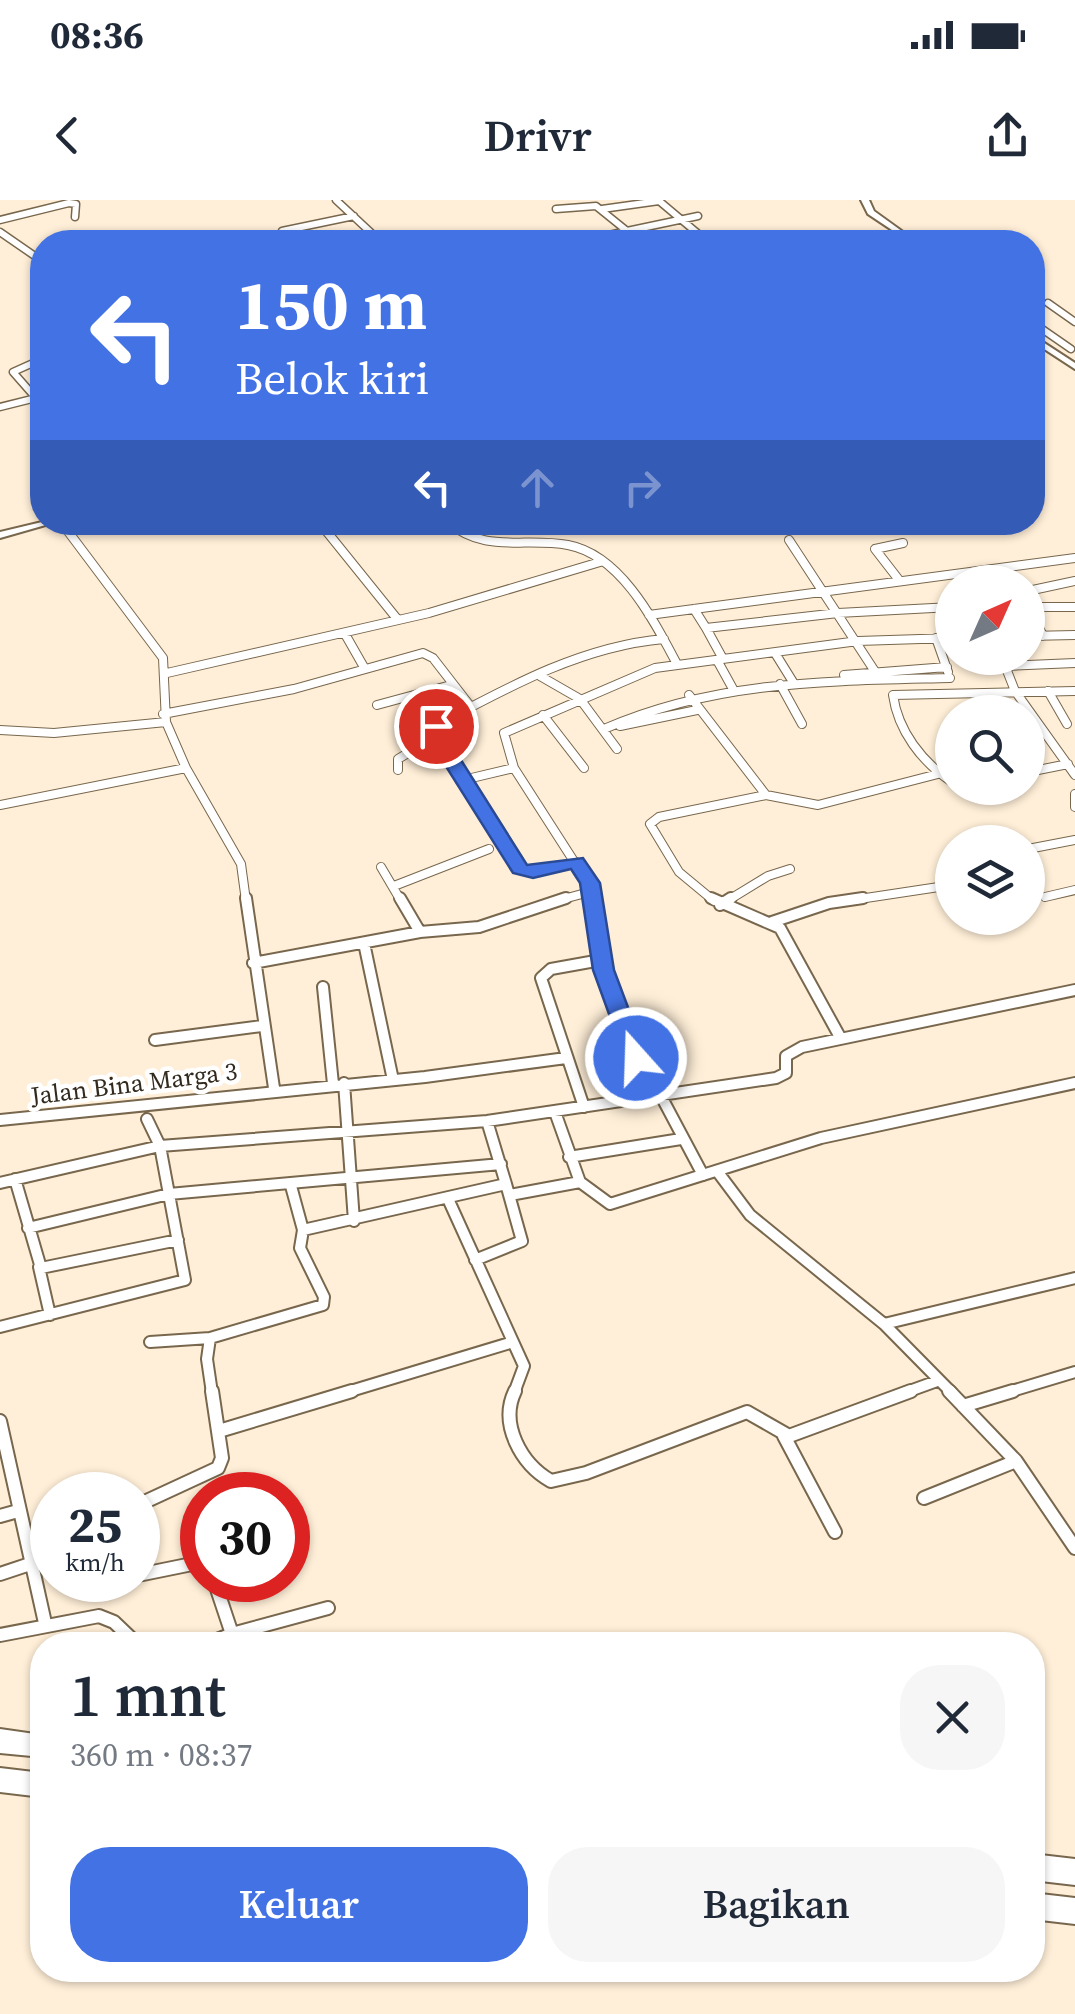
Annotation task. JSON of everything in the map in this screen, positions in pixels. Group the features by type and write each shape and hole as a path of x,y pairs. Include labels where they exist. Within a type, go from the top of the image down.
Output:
{"highway":[{"path":"0,1741 30,1745"},
{"path":"0,1780 30,1784"},
{"path":"1045,1869 1075,1872"},
{"path":"1045,1908 1075,1911"}],"street":[{"path":"336,200 369,230"},
{"path":"556,209 602,209 658,200 694,230"},
{"path":"865,200 871,212 897,230"},
{"path":"0,220 69,202 76,204 75,216"},
{"path":"602,209 626,230"},
{"path":"282,230 354,216"},
{"path":"632,230 698,216"},
{"path":"0,232 30,253"},
{"path":"1048,303 1072,325"},
{"path":"1045,330 1073,348"},
{"path":"1045,346 1075,367"},
{"path":"1054,352 1073,348"},
{"path":"30,364 12,372 30,391"},
{"path":"0,407 30,402"},
{"path":"0,535 30,528"},
{"path":"70,535 116,600 155,644 166,674 165,718 186,768 241,864 274,1088"},
{"path":"329,535 398,620"},
{"path":"465,535 488,544 572,546 600,562 650,615 677,664"},
{"path":"789,540 874,670"},
{"path":"899,580 875,549 903,543"},
{"path":"1021,565 1075,558"},
{"path":"1064,559 1075,569"},
{"path":"166,674 345,634 600,562"},
{"path":"650,615 935,576"},
{"path":"1045,587 1075,581"},
{"path":"1045,606 1075,608"},
{"path":"694,608 732,688"},
{"path":"706,628 838,613 935,608"},
{"path":"345,634 365,669"},
{"path":"1045,636 1075,635"},
{"path":"576,862 533,872 520,869 436,736 436,726 623,642 664,638"},
{"path":"703,1175 656,1096 601,960 594,890 514,768 504,734 647,670 858,641 935,638"},
{"path":"0,730 54,733 165,718 294,690 426,653 471,707"},
{"path":"775,653 794,682"},
{"path":"1045,663 1075,663"},
{"path":"816,680 874,670 935,668"},
{"path":"949,675 956,692"},
{"path":"1009,675 1016,692 1075,774"},
{"path":"540,676 580,698 617,749"},
{"path":"604,729 664,700 689,694 816,680 950,678"},
{"path":"780,684 802,724"},
{"path":"377,705 451,685"},
{"path":"935,770 904,730 891,698 897,694 1075,690"},
{"path":"1048,691 1067,724"},
{"path":"689,694 697,710 766,795"},
{"path":"604,729 697,710"},
{"path":"543,715 584,768"},
{"path":"398,770 398,758 436,736"},
{"path":"1045,769 1068,764"},
{"path":"0,805 186,768"},
{"path":"463,780 514,768"},
{"path":"935,775 818,804 766,795 658,818 650,824 679,872 738,915 772,922 841,900 883,898 935,888"},
{"path":"1075,794 1075,807"},
{"path":"1045,846 1075,840"},
{"path":"394,886 489,849"},
{"path":"381,867 420,932"},
{"path":"720,905 772,874 790,869"},
{"path":"254,963 420,932 479,927 523,909 594,890"},
{"path":"1045,897 1075,890"},
{"path":"772,922 784,934 840,1036"},
{"path":"364,944 393,1080"},
{"path":"584,1108 540,978 551,970 601,960"},
{"path":"323,986 346,1130 347,1178 354,1221"},
{"path":"0,1183 160,1146 487,1121 780,1077 786,1073 784,1060 792,1051 840,1036 1075,990"},
{"path":"155,1040 262,1026"},
{"name":"Jalan Bina Marga 3","path":"0,1120 142,1099 393,1080 566,1058"},
{"path":"555,1112 580,1182 610,1204 877,1124 1075,1082"},
{"path":"0,1327 179,1284 186,1276 160,1146 148,1118"},
{"path":"475,1260 522,1241 487,1121"},
{"path":"570,1157 681,1139"},
{"path":"28,1228 170,1194 501,1164"},
{"path":"718,1171 750,1215 884,1324 1016,1461 1075,1548"},
{"path":"15,1179 50,1315"},
{"path":"303,1230 449,1200 580,1182"},
{"path":"150,1342 210,1338 324,1305 324,1297 300,1248 303,1230 291,1186"},
{"path":"449,1200 513,1342 524,1376 512,1396 508,1420 533,1469 552,1481 586,1473 747,1412 784,1436 835,1532"},
{"path":"39,1267 178,1240"},
{"path":"884,1324 1075,1278"},
{"path":"160,1494 218,1468 222,1458 206,1359 210,1338"},
{"path":"219,1431 513,1342"},
{"path":"963,1406 1075,1372"},
{"path":"784,1436 938,1381"},
{"path":"0,1421 30,1556"},
{"path":"924,1498 1016,1461"},
{"path":"0,1516 18,1511"},
{"path":"0,1574 30,1565"},
{"path":"40,1602 45,1623"},
{"path":"221,1602 231,1632"},
{"path":"239,1632 328,1608"},
{"path":"0,1635 45,1623 99,1616 124,1632"}],"route":[{"path":"436,726 434,733 520,869 533,872 576,862 590,883 604,970 636,1058"}]}
